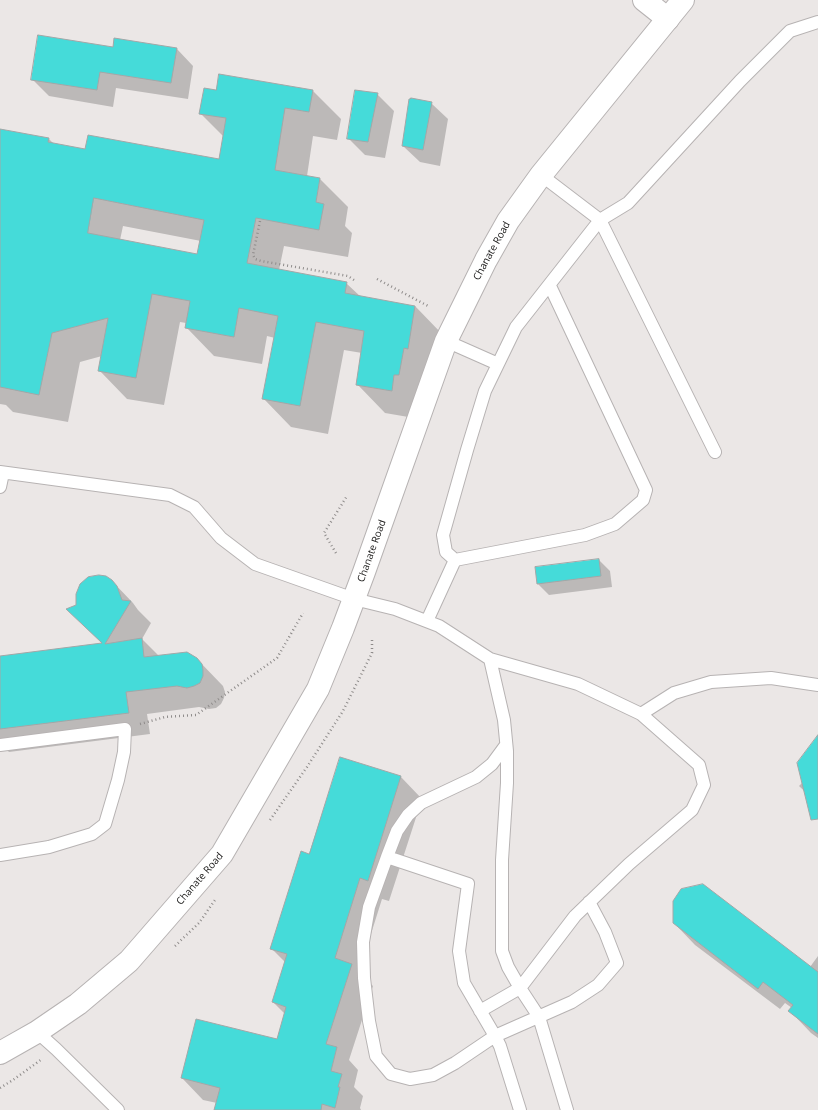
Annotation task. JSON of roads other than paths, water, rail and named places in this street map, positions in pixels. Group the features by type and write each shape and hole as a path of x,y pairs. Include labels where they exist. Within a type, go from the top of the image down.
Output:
{"street":[{"path":"644,0 668,19"},
{"name":"Chanate Road","path":"0,1053 36,1032 78,1004 129,961 222,854 318,689 364,572 446,341 486,260 508,221 541,175 683,0"}],"lane":[{"path":"455,560 446,552 443,535 485,391 516,327 550,286 600,220 628,203 740,81 790,31 818,22"},
{"path":"541,175 600,220 715,452"},
{"path":"455,560 585,535 615,524 643,500 646,490 550,286"},
{"path":"446,341 498,364"},
{"path":"0,487 1,472 170,495 194,506 222,538 255,564 354,599 395,609 440,626 490,659 578,684 641,714 698,765 704,785 692,810 629,864 575,916 520,988 480,1011"},
{"path":"427,621 455,560"},
{"path":"490,659 504,720 506,745 507,783 502,860 502,951 520,988 539,1017 567,1110"},
{"path":"641,714 674,693 711,682 771,678 818,684"},
{"path":"0,745 125,729 124,752 118,780 105,824 92,834 49,847 0,855"},
{"path":"506,745 492,764 476,777 421,803 408,815 397,831 369,907 363,942 364,978 369,1021 376,1056 391,1074 410,1079 433,1075 455,1063 495,1036 572,1002 598,985 617,963 605,932 589,902"},
{"path":"387,857 468,884 459,951 464,983 500,1046 520,1110"},
{"path":"36,1032 56,1049 118,1110"}]}
